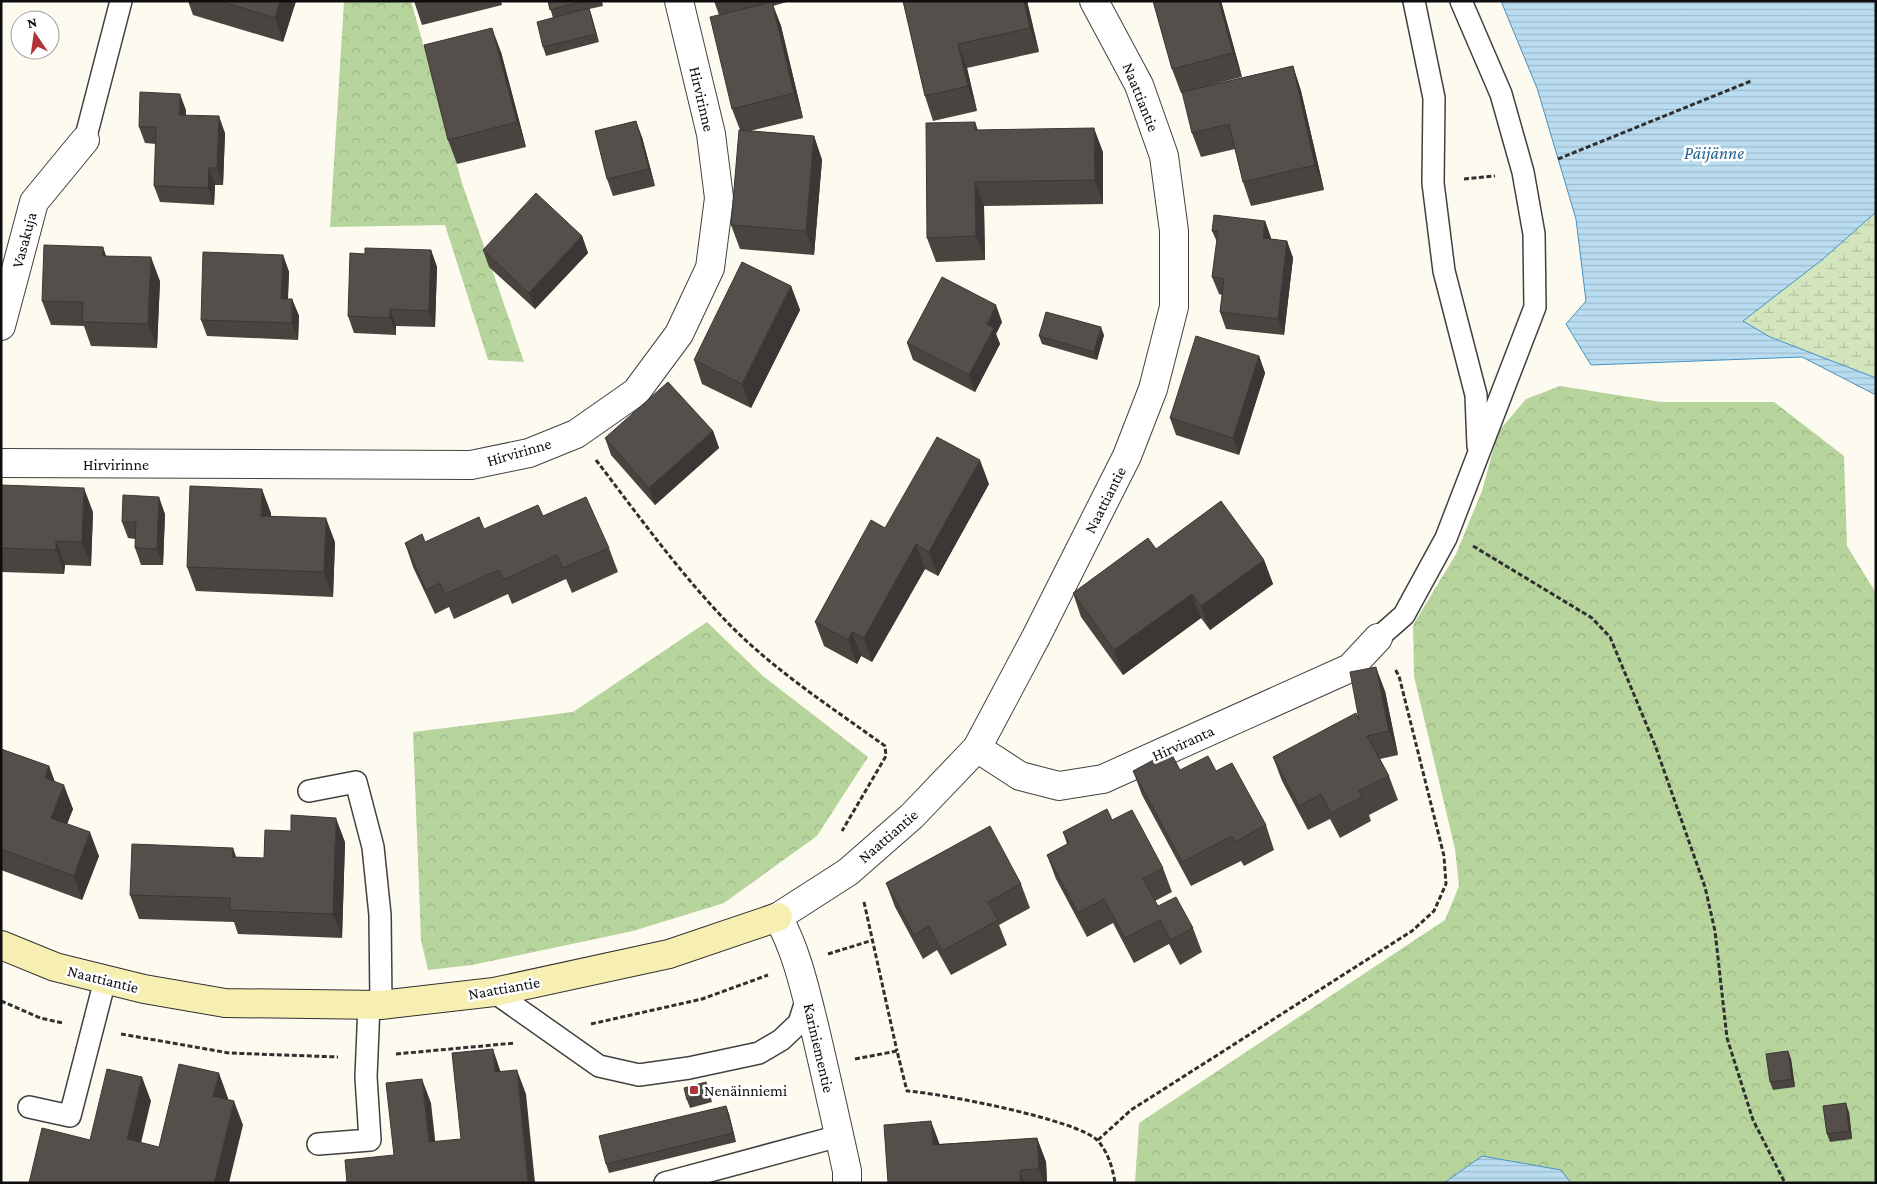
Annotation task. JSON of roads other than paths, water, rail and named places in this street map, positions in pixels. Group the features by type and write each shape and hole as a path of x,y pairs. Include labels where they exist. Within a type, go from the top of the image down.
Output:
{"street":[{"name":"Hirvirinne","path":"1,463 471,465 529,453 576,434 636,392 679,334 710,268 719,198 711,134 679,1"},
{"name":"Naattiantie","path":"1,945 55,967 105,980 144,989 225,1002 375,1005 494,992 669,954 778,917 848,872 912,816 977,748 1036,637 1127,456 1153,389 1174,307 1174,230 1164,156 1139,85 1094,1"},
{"name":"Vasakuja","path":"1,326 34,202 85,140"},
{"name":"Hirviranta","path":"977,748 1020,776 1059,786 1103,779 1350,668 1378,638"},
{"name":"Kariniementie","path":"778,917 790,938 799,964 824,1065 847,1171 847,1183"}],"lane":[{"path":"85,140 121,1"},
{"path":"1414,1 1434,98 1433,183 1444,271 1476,394 1478,451"},
{"path":"1378,638 1404,615 1446,538 1535,307 1534,234 1523,172 1500,94 1461,1"},
{"path":"309,791 356,782 373,847 380,915 375,1005 367,1057 370,1140 318,1144"},
{"path":"29,1106 70,1116 105,980"},
{"path":"494,992 600,1066 639,1075 689,1068 759,1054 781,1040 799,1022 807,998"},
{"path":"665,1183 839,1136"}],"water":[{"name":"Päijänne","path":"1501,1 1876,1 1876,212 1823,259 1743,321 1770,337 1876,378 1876,395 1802,357 1591,365 1566,324 1586,301 1576,219 1537,88"},
{"path":"1482,1156 1561,1170 1571,1183 1444,1183"}],"place":[{"name":"Nenäinniemi","path":"694,1090"}]}
